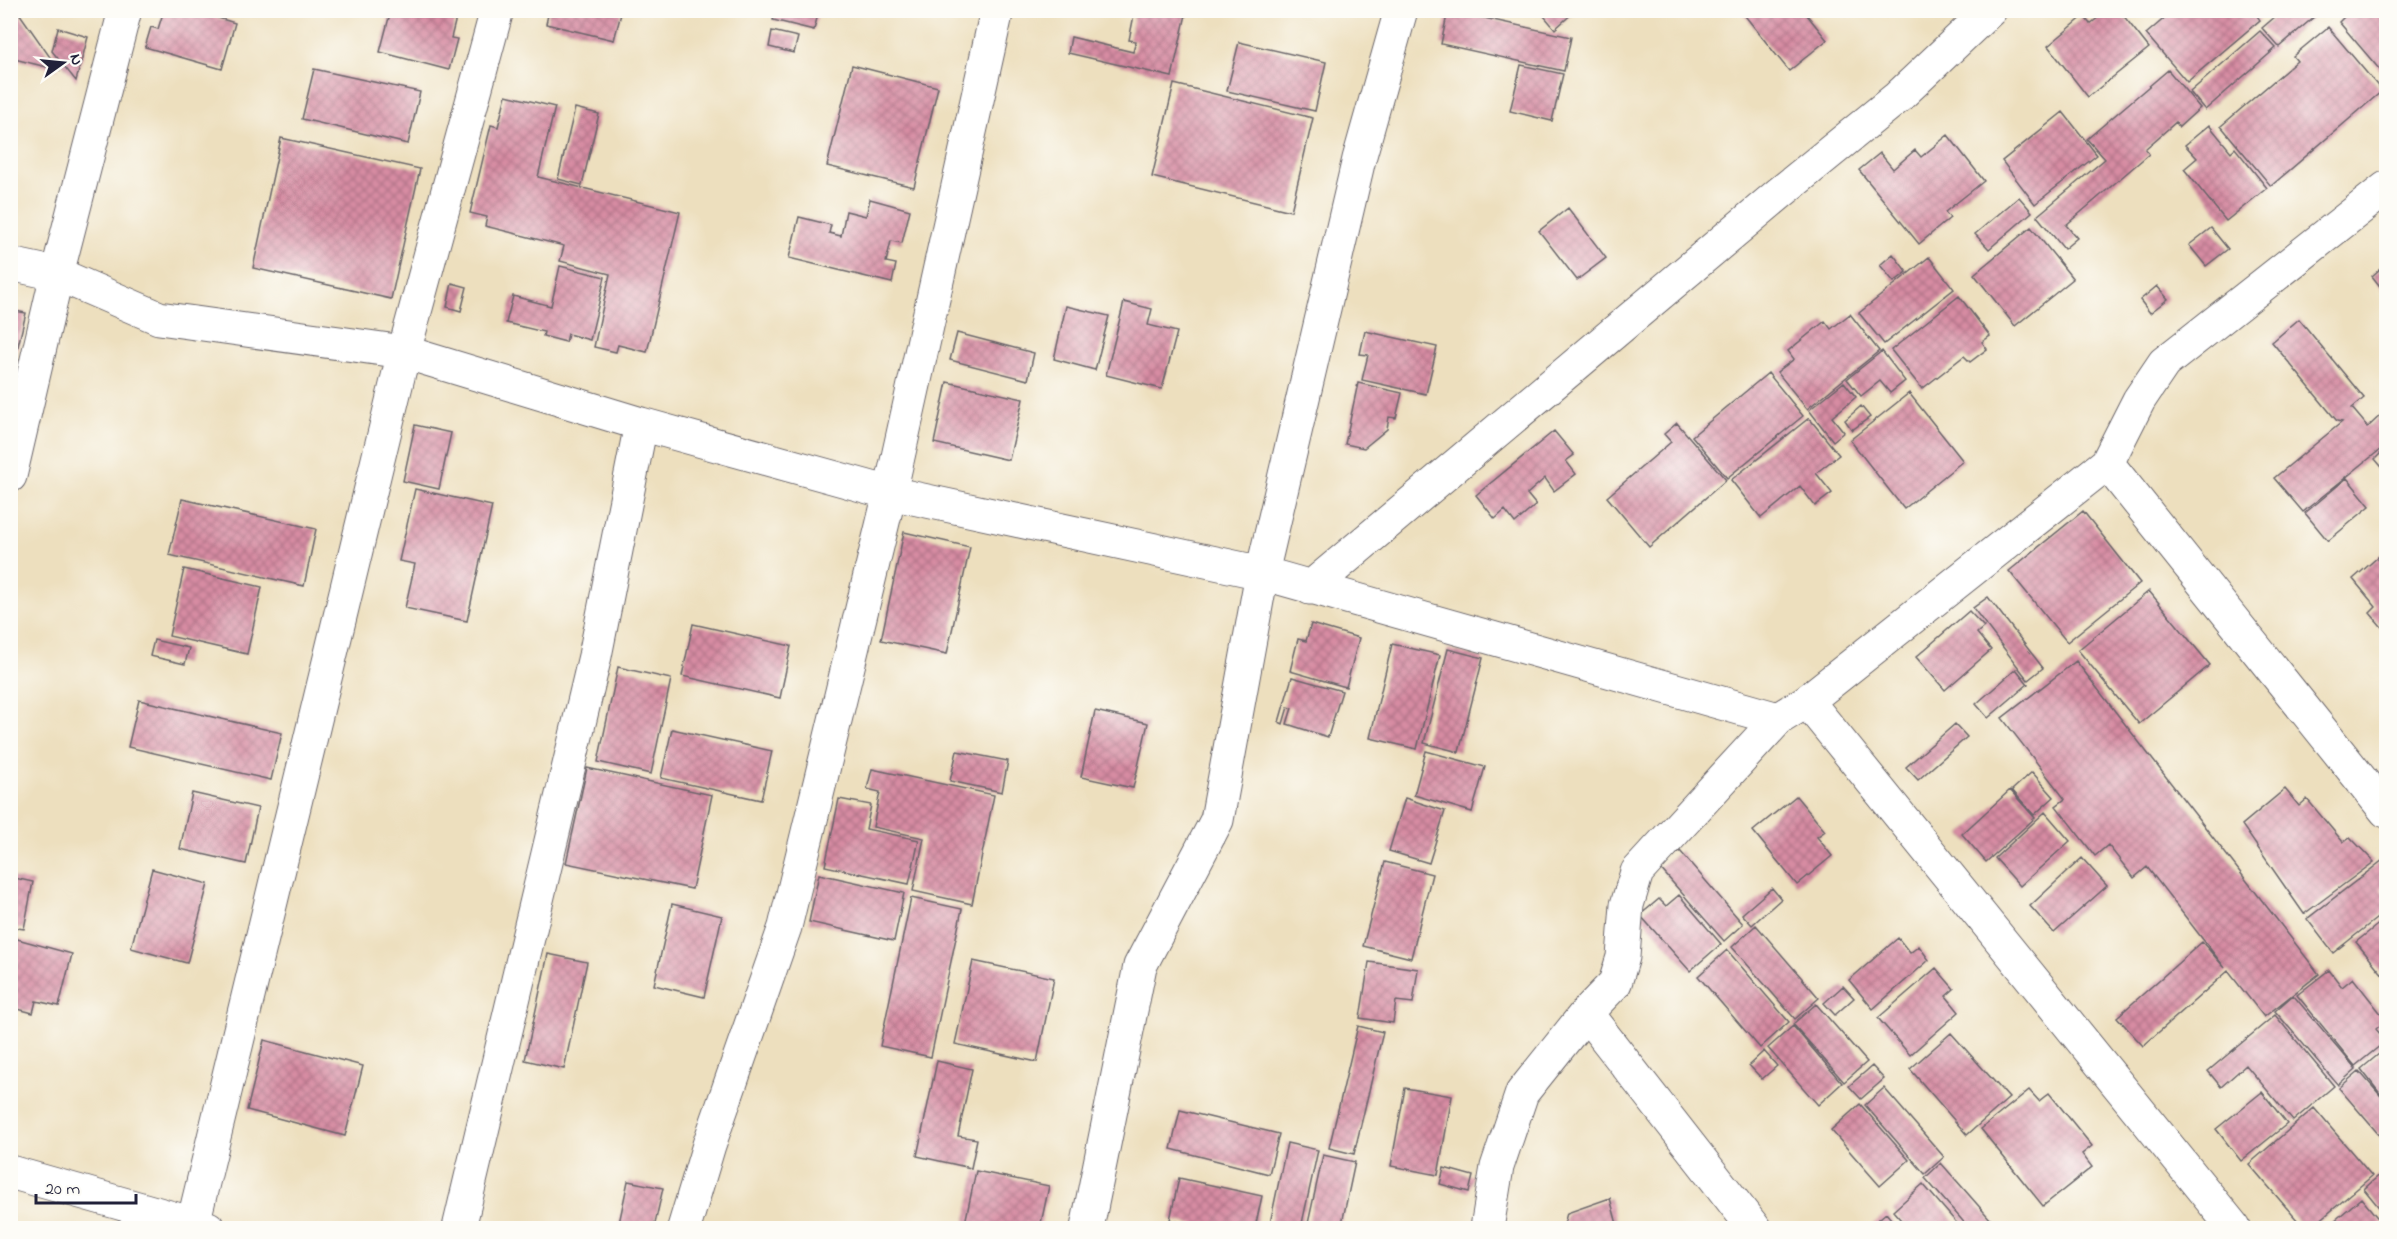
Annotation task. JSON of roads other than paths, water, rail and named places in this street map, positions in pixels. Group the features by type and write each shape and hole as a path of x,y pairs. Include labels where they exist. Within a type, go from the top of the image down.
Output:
{"street":[{"path":"10,476 57,274 124,10"},
{"path":"10,1172 198,1227 404,352 497,10"},
{"path":"684,1228 709,1145 785,927 890,493 997,10"},
{"path":"1087,1228 1140,966 1217,820 1262,573 1359,159 1401,10"},
{"path":"1310,588 1780,192 1898,97 1990,10"},
{"path":"1487,1228 1497,1167 1522,1093 1586,1013 1615,983 1623,957 1627,905 1637,873 1778,719 1807,701 2107,463 2139,400 2164,363 2386,188"},
{"path":"10,264 57,274 159,318 404,352 641,424 890,493 1262,573 1778,719"},
{"path":"459,1228 595,656 641,424"},
{"path":"2107,463 2382,793"},
{"path":"1807,701 2234,1228"},
{"path":"1586,1013 1754,1228"}]}
